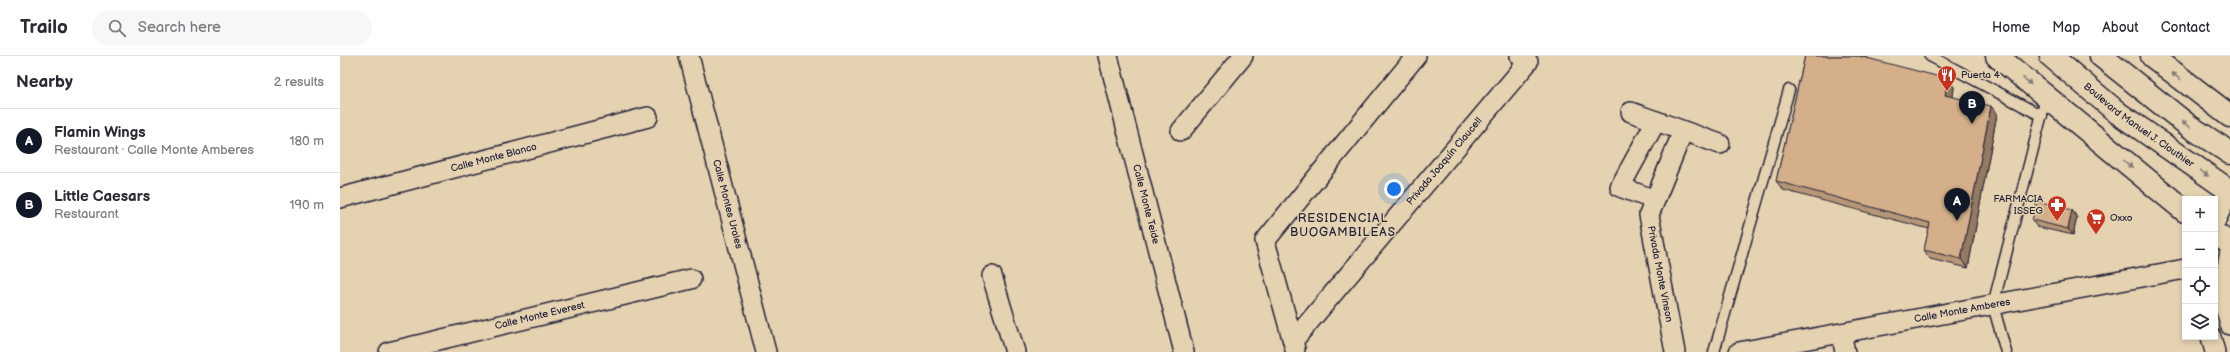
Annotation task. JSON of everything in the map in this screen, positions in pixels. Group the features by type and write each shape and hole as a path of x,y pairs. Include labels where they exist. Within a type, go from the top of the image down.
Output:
{"main road":[{"path":"1997,56 2044,107 2182,209"},
{"name":"Boulevard Manuel J. Clouthier","path":"2051,56 2118,113 2230,191"},
{"path":"2101,56 2189,126 2230,153"},
{"path":"2152,56 2230,116"},
{"path":"2218,236 2230,243"}],"street":[{"name":"Calle Montes Urales","path":"689,56 766,352"},
{"name":"Calle Monte Teide","path":"1108,56 1184,352"},
{"path":"1181,131 1243,56"},
{"name":"Privada Joaquín Claucell","path":"1295,346 1266,241 1416,56"},
{"name":"Privada Joaquín Claucell","path":"1295,346 1528,62 1520,56"},
{"path":"1631,112 1720,144"},
{"name":"Calle Monte Blanco","path":"340,198 648,117"},
{"path":"1655,200 1620,187 1656,121"},
{"name":"Privada Monte Vinson","path":"1675,352 1649,215 1683,131"},
{"path":"2218,216 2230,191"},
{"path":"2224,260 2222,295 2230,325"},
{"name":"Calle Monte Amberes","path":"1739,352 1806,346 1841,333 2182,270"},
{"path":"992,276 1014,352"},
{"name":"Calle Monte Everest","path":"389,352 691,279"},
{"path":"1841,333 1845,352"},
{"path":"2212,340 2215,352"}],"lane":[{"path":"1930,56 2044,107 1993,305 2006,352"},
{"path":"1714,352 1789,90"}],"building":[{"path":"1805,56 1859,56 1948,79 1945,95 1991,106 1961,259 1924,250 1930,223 1776,181"},
{"path":"2037,201 2072,210 2068,229 2032,220"}],"place":[{"name":"Puerta 4","path":"1947,92"},
{"name":"Little Caesars","path":"1972,124"},
{"name":"Flamin Wings","path":"1957,221"},
{"name":"FARMACIA ISSEG","path":"2057,222"},
{"name":"Oxxo","path":"2096,235"}],"district":[{"name":"RESIDENCIAL BUOGAMBILEAS","path":"1343,225"}]}
